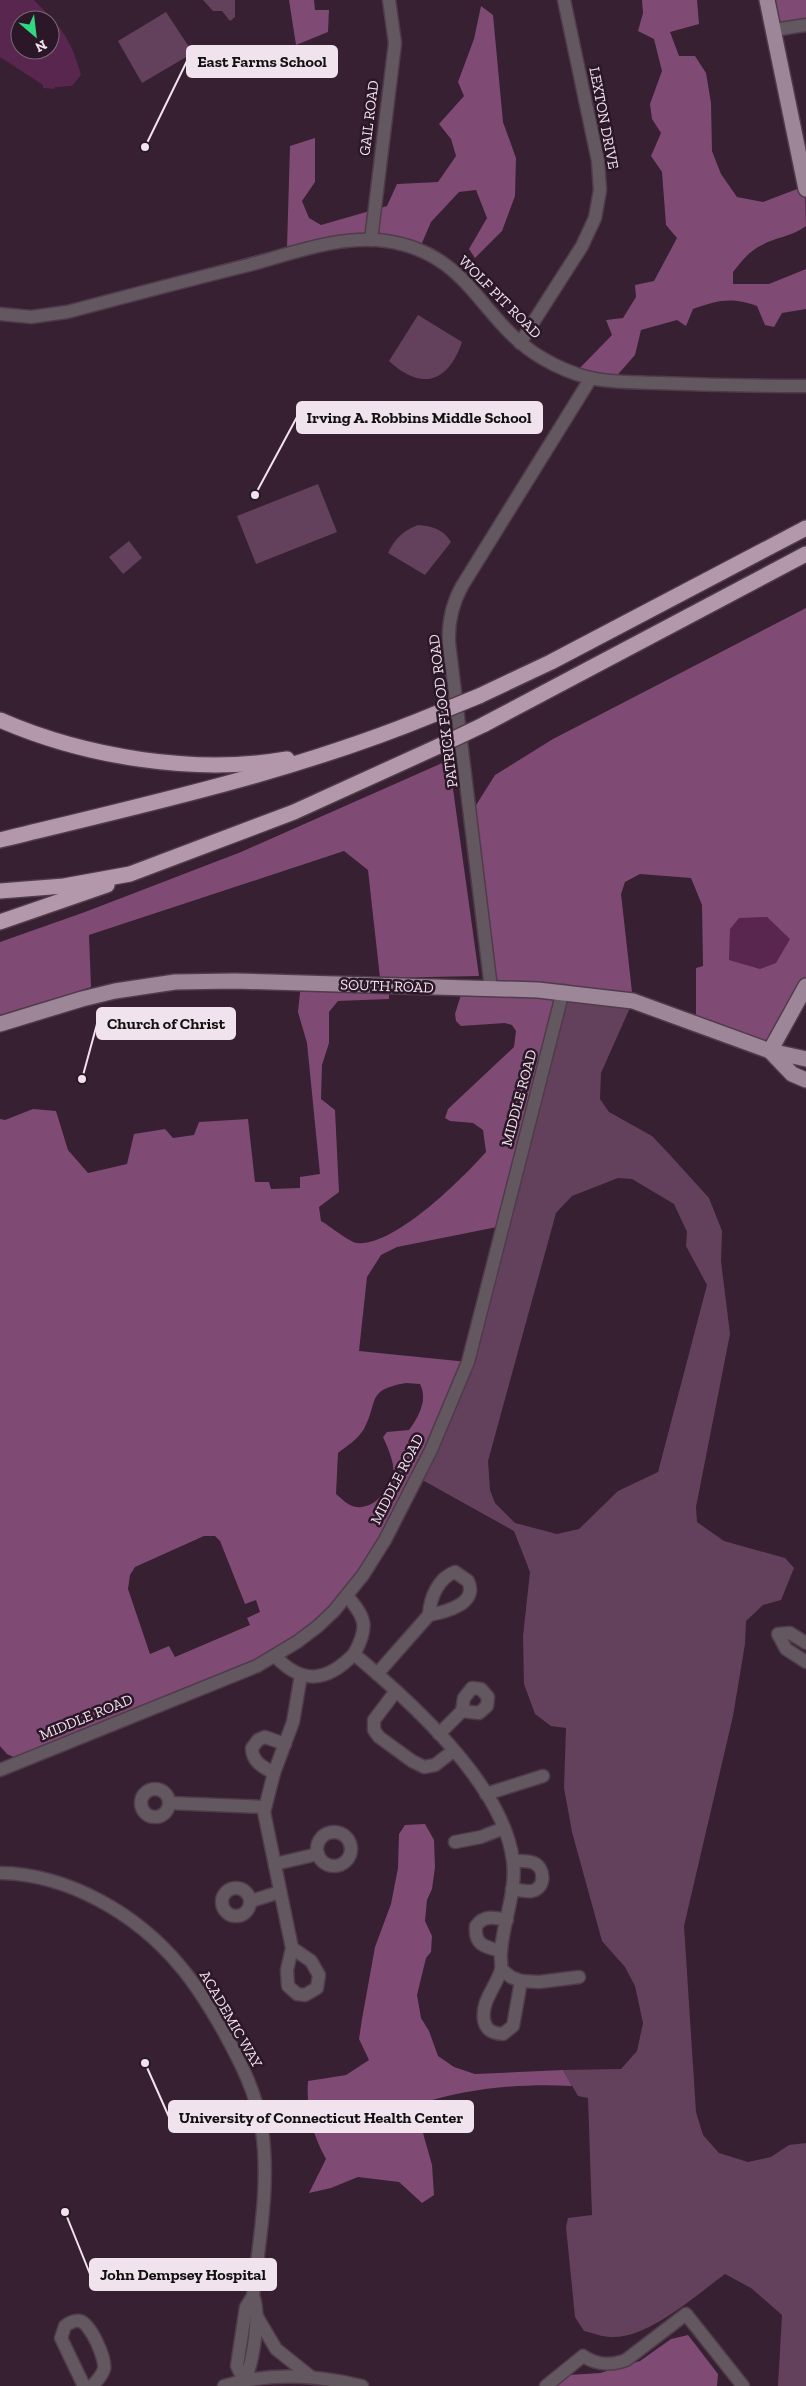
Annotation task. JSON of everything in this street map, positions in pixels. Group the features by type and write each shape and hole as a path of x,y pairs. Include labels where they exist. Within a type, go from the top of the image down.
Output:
{"highway":[{"path":"0,840 241,781 435,714 479,696 551,662 806,528"},
{"path":"0,922 91,892 130,874 280,818 439,746 483,725 806,554"},
{"path":"0,720 33,733 78,746 163,761 255,763 332,751"},
{"path":"0,890 64,886 130,874"}],"main road":[{"path":"767,0 806,189"},
{"name":"SOUTH ROAD","path":"0,1024 101,994 175,982 235,981 491,988 563,992 633,1001 770,1050 806,1059"},
{"path":"770,1050 806,986"},
{"name":"SOUTH ROAD","path":"770,1050 792,1074 806,1080"}],"street":[{"name":"GAIL ROAD","path":"371,240 395,43 394,21 389,0"},
{"name":"LEXTON DRIVE","path":"520,343 582,246 595,218 600,190 598,161 564,0"},
{"path":"774,30 806,25"},
{"name":"WOLF PIT ROAD","path":"0,314 31,317 67,312 318,247 371,240 403,244 432,256 468,284 520,343 545,360 591,378 693,384 806,386"},
{"name":"PATRICK FLOOD ROAD","path":"491,988 449,642 449,620 462,586 591,378"},
{"name":"MIDDLE ROAD","path":"0,1770 239,1674 276,1656 317,1627 347,1596 363,1575 385,1540 435,1442 466,1369 485,1302 502,1226 563,992"},
{"path":"276,1656 287,1668 301,1675 319,1676 332,1672 343,1665 354,1654 361,1641 363,1621 362,1614 347,1596"},
{"path":"377,1674 429,1615"},
{"path":"806,1643 790,1633 778,1634 786,1649 806,1662"},
{"path":"354,1654 439,1734 486,1794 504,1828 514,1861 512,1889 501,1951 501,1969 488,1995 484,2018 488,2030 493,2034 503,2034 513,2026 521,1981"},
{"path":"292,1948 264,1812 274,1773 293,1722 301,1675"},
{"path":"396,1692 374,1720 374,1730 379,1738 424,1767 435,1765 453,1751"},
{"path":"439,1734 462,1711"},
{"path":"274,1773 258,1764 254,1758 252,1748 258,1740 265,1737 285,1744"},
{"path":"486,1794 543,1776"},
{"path":"169,1803 265,1808"},
{"path":"455,1842 481,1837 504,1828"},
{"path":"275,1864 318,1854"},
{"path":"512,1889 534,1890 540,1886 543,1876 542,1870 535,1863 514,1861"},
{"name":"ACADEMIC WAY","path":"0,1873 31,1876 63,1885 95,1899 129,1919 162,1946 180,1966 220,2026 251,2086 262,2130 265,2181 252,2296 246,2307 237,2366 244,2381"},
{"path":"251,1901 280,1892"},
{"path":"501,1951 486,1948 477,1942 475,1936 476,1926 484,1918 489,1917 507,1920"},
{"path":"501,1969 511,1977 521,1981 539,1982 579,1978"},
{"name":"ACADEMIC WAY","path":"244,2381 250,2367 256,2315 256,2303 252,2296"},
{"path":"546,2386 583,2356 604,2364 614,2364 626,2360 686,2314 743,2386"},
{"name":"ACADEMIC WAY","path":"256,2315 276,2350 311,2377"},
{"path":"84,2386 61,2338 65,2326 76,2321 86,2325 104,2358 102,2373 92,2386"},
{"path":"224,2386 272,2376 311,2377 362,2386"}],"shaded area":[{"path":"0,0 34,0 43,10 10,10 10,60 60,60 60,29 69,42 81,75 72,86 55,87 54,89 43,88 43,85 0,57"},
{"path":"203,0 235,0 235,17 230,21 222,11 213,11"},
{"path":"289,0 314,0 315,10 329,10 328,32 296,45"},
{"path":"642,0 697,0 699,24 670,32 679,56 695,56 706,73 711,103 712,151 721,174 737,197 763,202 805,186 806,226 767,242 753,250 733,272 733,284 769,284 806,269 806,309 782,313 774,327 765,325 757,306 740,301 710,303 693,309 686,326 677,320 641,330 635,355 613,380 575,373 612,335 606,320 623,318 636,297 635,285 654,281 677,238 666,225 662,172 651,156 661,133 652,119 650,104 662,71 654,39 638,31 643,13"},
{"path":"767,0 806,0 806,25 774,30"},
{"path":"481,6 493,15 503,122 516,158 515,196 502,231 475,258 469,249 487,218 476,190 459,192 431,222 419,250 371,240 129,289 287,247 290,146 315,138 315,182 302,201 309,218 321,225 387,206 397,184 438,182 456,156 451,139 439,124 464,96 458,82 474,39"},
{"path":"166,12 193,53 142,83 118,41"},
{"path":"418,315 462,342 449,366 441,374 432,378 422,379 412,376 389,361"},
{"path":"318,484 337,532 256,564 237,516"},
{"path":"418,525 437,529 451,542 425,575 388,553 400,536"},
{"path":"129,541 142,558 123,574 109,557"},
{"path":"806,608 806,986 770,1051 696,1023 696,968 703,966 702,905 691,878 640,874 625,882 621,894 633,1001 563,992 502,1226 397,1247 381,1255 367,1277 359,1351 468,1362 363,1575 297,1642 22,1761 7,1754 0,1746 0,1119 5,1120 33,1109 56,1111 68,1150 88,1173 127,1164 134,1134 165,1129 173,1138 194,1135 199,1122 248,1119 255,1182 269,1182 271,1189 300,1188 300,1177 320,1174 307,1043 298,1012 301,983 389,986 389,999 338,1001 329,1012 329,1043 322,1065 321,1099 335,1110 339,1192 319,1207 321,1221 344,1237 357,1243 372,1241 408,1223 444,1194 486,1152 483,1130 473,1123 450,1121 445,1118 448,1109 514,1047 516,1031 512,1025 505,1023 461,1026 456,1021 455,1014 463,988 490,988 471,813 495,775 553,739","holes":["406,1383 420,1384 423,1402 419,1414 409,1430 387,1432 383,1437 393,1464 393,1472 388,1485 381,1497 370,1505 363,1507 350,1505 336,1494 338,1453 362,1433 375,1398 384,1389","204,1536 215,1536 220,1541 245,1604 256,1600 260,1612 247,1618 250,1625 175,1657 169,1646 150,1654 128,1589 130,1575 135,1567"]},
{"path":"449,760 479,976 380,978 368,870 344,851 89,935 91,987 0,1017 0,942 85,912 241,852"},
{"path":"767,917 790,939 776,963 760,969 729,960 730,929 739,918"},
{"path":"563,991 633,1001 601,1073 600,1099 609,1112 652,1136 670,1155 709,1198 722,1231 721,1261 730,1334 696,1507 697,1522 724,1541 785,1558 794,1568 781,1600 763,1605 746,1621 745,1644 733,1716 684,1926 696,2112 703,2135 719,2153 748,2162 771,2157 789,2145 806,2143 806,2386 778,2386 782,2315 751,2288 725,2274 671,2314 640,2331 625,2336 608,2337 584,2331 575,2317 566,2227 568,2218 592,2215 588,2098 578,2096 563,2070 621,2069 637,2051 643,2023 635,1986 625,1967 602,1941 572,1832 564,1788 566,1728 551,1726 535,1714 524,1684 523,1636 530,1572 514,1531 417,1477 458,1391","holes":["618,1178 632,1179 674,1204 687,1232 686,1246 707,1285 658,1472 618,1491 579,1529 557,1534 515,1523 495,1503 490,1490 488,1461 556,1213 572,1196"]},
{"path":"425,1824 434,1840 435,1867 432,1889 427,1900 425,1921 432,1936 431,1952 426,1958 417,1995 421,2018 429,2031 438,2056 454,2067 475,2074 563,2070 572,2086 535,2085 478,2090 423,2103 421,2126 432,2165 434,2195 422,2203 399,2182 358,2177 331,2188 309,2193 326,2159 311,2121 308,2081 346,2075 369,2060 359,2039 375,1947 391,1904 398,1868 399,1834 405,1825"},
{"path":"688,2335 718,2374 717,2386 557,2386 569,2375 600,2373 640,2361 671,2339"}],"place":[{"name":"East Farms School","path":"145,147"},
{"name":"Irving A. Robbins Middle School","path":"255,495"},
{"name":"Church of Christ","path":"82,1079"},
{"name":"University of Connecticut Health Center","path":"145,2063"},
{"name":"John Dempsey Hospital","path":"65,2212"}]}
